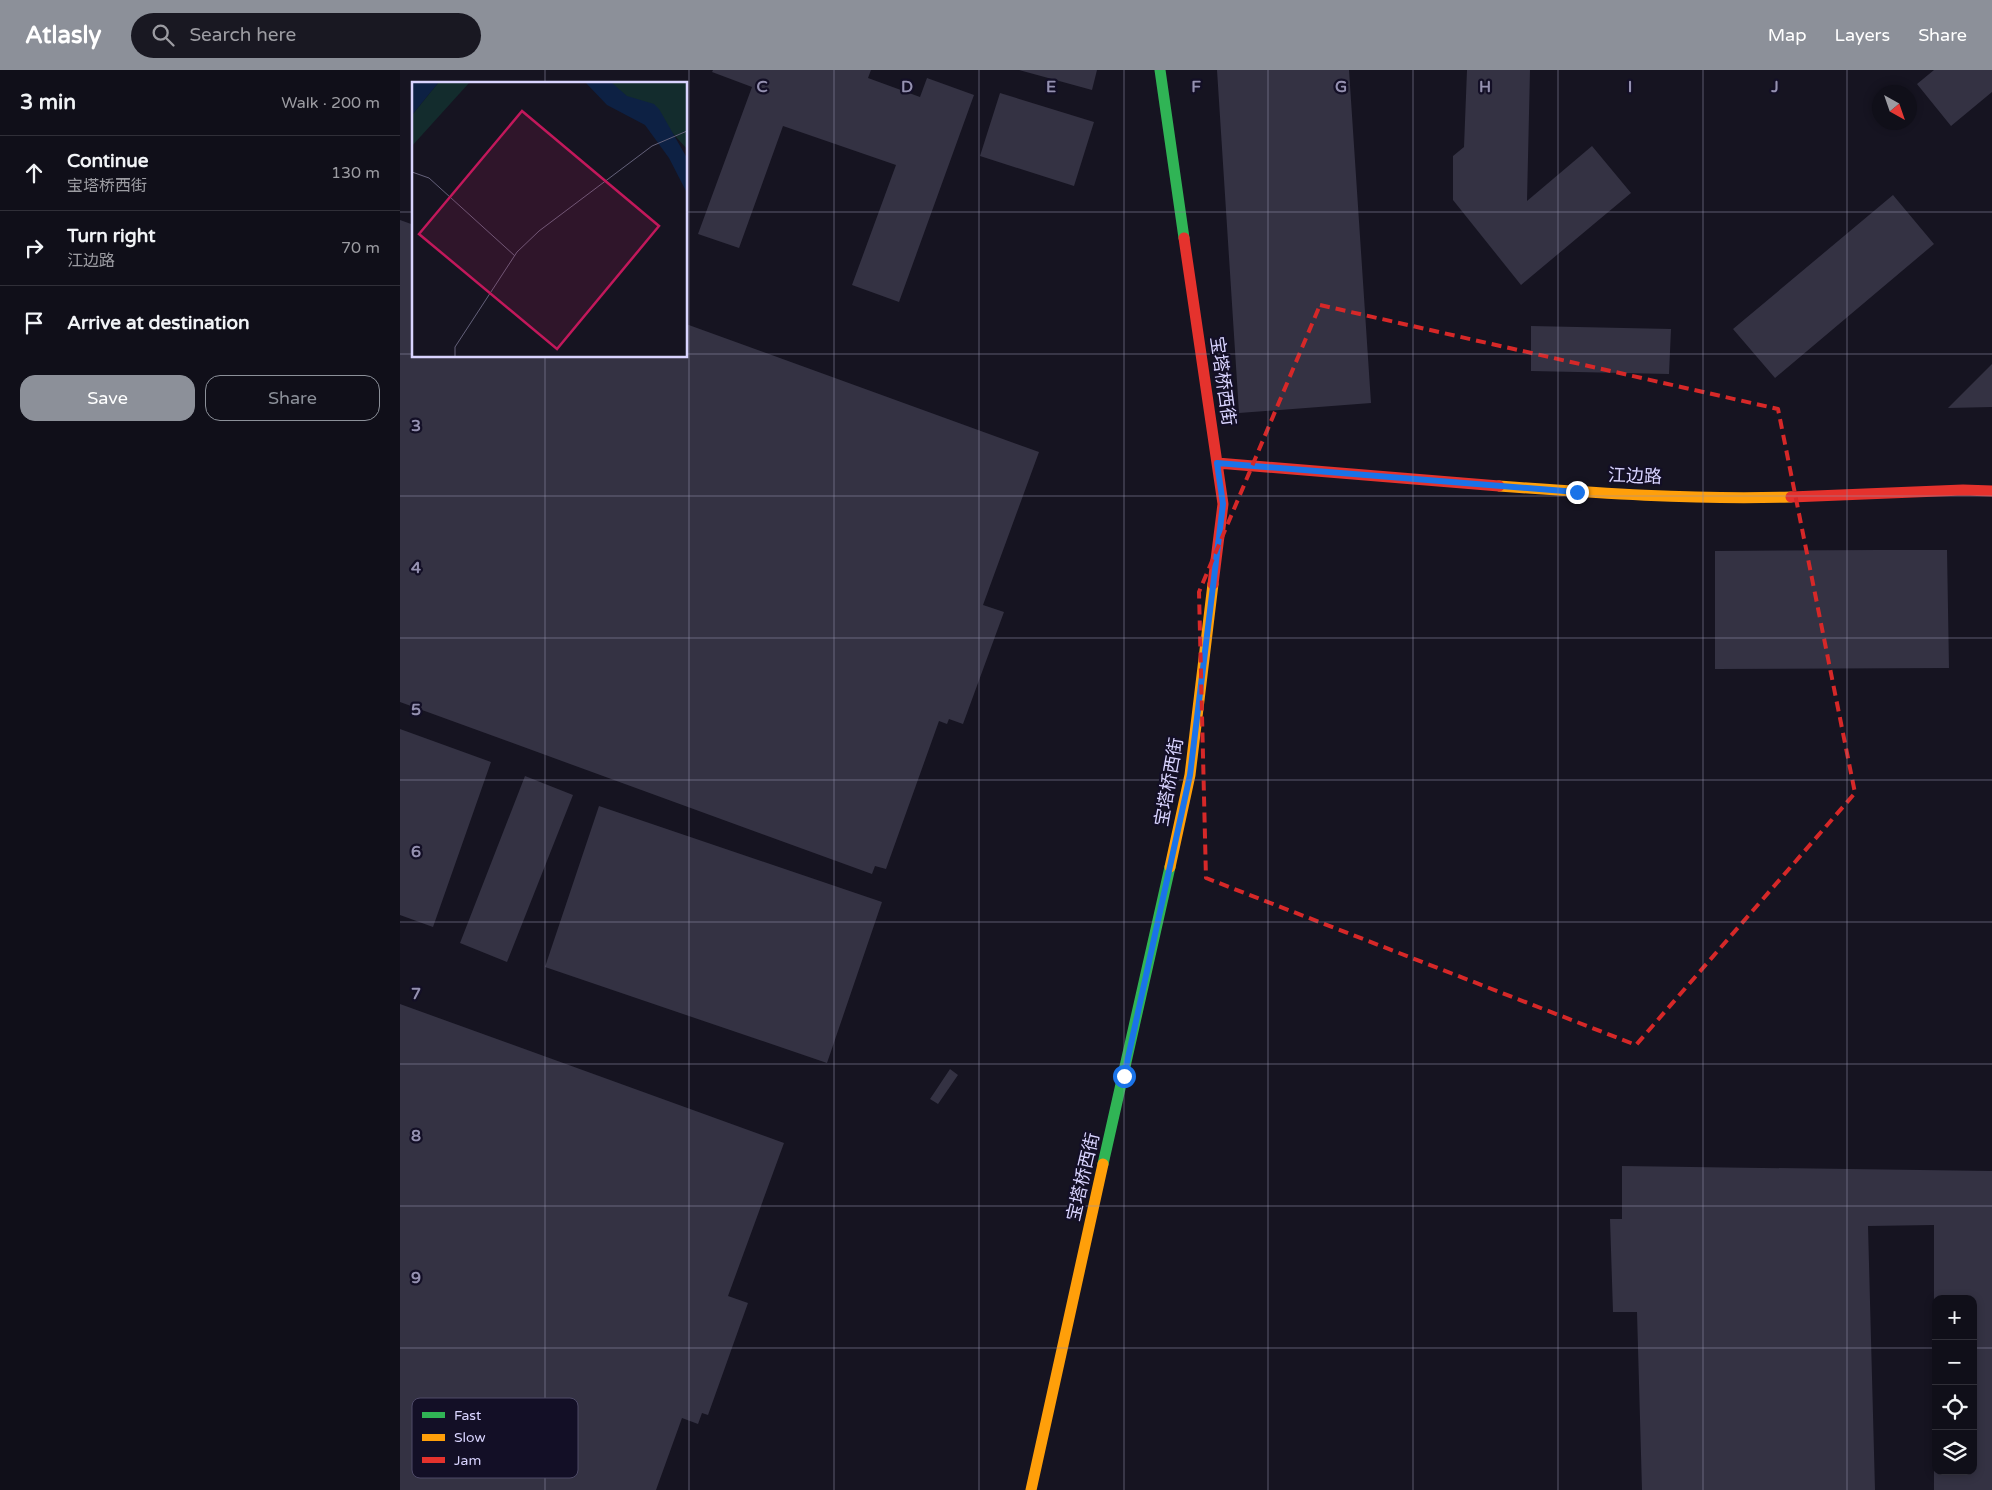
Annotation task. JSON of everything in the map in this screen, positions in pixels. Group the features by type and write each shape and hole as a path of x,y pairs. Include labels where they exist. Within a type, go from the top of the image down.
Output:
{"street":[{"name":"宝塔桥西街","path":"1030,1490 1190,775 1223,504 1160,70"},
{"name":"江边路","path":"1217,463 1587,492 1754,498 1963,490 1992,491"}],"highlighted area":[{"path":"1320,305 1778,409 1855,793 1636,1045 1206,878 1199,592"}],"building":[{"path":"713,70 871,70 868,78 920,97 927,78 974,95 899,302 852,285 896,165 783,126 739,248 698,234 752,87 712,72"},
{"path":"1019,70 1097,70 1092,90"},
{"path":"1217,70 1349,70 1371,403 1239,413"},
{"path":"1467,70 1530,70 1527,201 1592,146 1631,193 1521,285 1453,200 1453,156 1464,147"},
{"path":"1934,70 1992,70 1992,92 1951,126 1917,84"},
{"path":"1000,93 1094,122 1074,186 980,156"},
{"path":"1893,195 1934,244 1775,378 1733,329"},
{"path":"400,220 412,224 412,358 688,358 688,325 1039,452 983,605 1004,612 963,724 949,719 947,724 939,721 886,869 875,866 872,874 400,702"},
{"path":"1531,326 1671,329 1669,374 1531,371"},
{"path":"1992,364 1992,407 1948,408"},
{"path":"1947,550 1949,668 1715,669 1715,551"},
{"path":"400,729 491,762 433,927 400,915"},
{"path":"525,776 573,795 507,962 460,943"},
{"path":"599,806 882,902 827,1063 545,967"},
{"path":"400,1004 784,1143 728,1296 748,1303 708,1415 702,1413 698,1424 682,1418 656,1490 400,1490"},
{"path":"950,1069 958,1075 938,1104 930,1099"},
{"path":"1622,1166 1992,1171 1992,1490 1934,1490 1934,1475 1977,1475 1977,1295 1934,1295 1934,1225 1868,1226 1875,1490 1642,1490 1637,1312 1613,1312 1610,1219 1622,1219"}],"traffic: fast":[{"path":"1160,70 1184,238"},
{"path":"1103,1164 1170,867"}],"traffic: slow":[{"path":"1499,486 1681,497 1791,497"},
{"path":"1170,867 1190,775 1213,584"},
{"path":"1031,1490 1103,1164"}],"traffic: jam":[{"path":"1184,238 1223,504 1213,584"},
{"path":"1217,463 1499,486"},
{"path":"1791,497 1963,490 1992,491"}],"route":[{"path":"1124,1076 1190,775 1223,504 1217,463 1577,492"}]}
